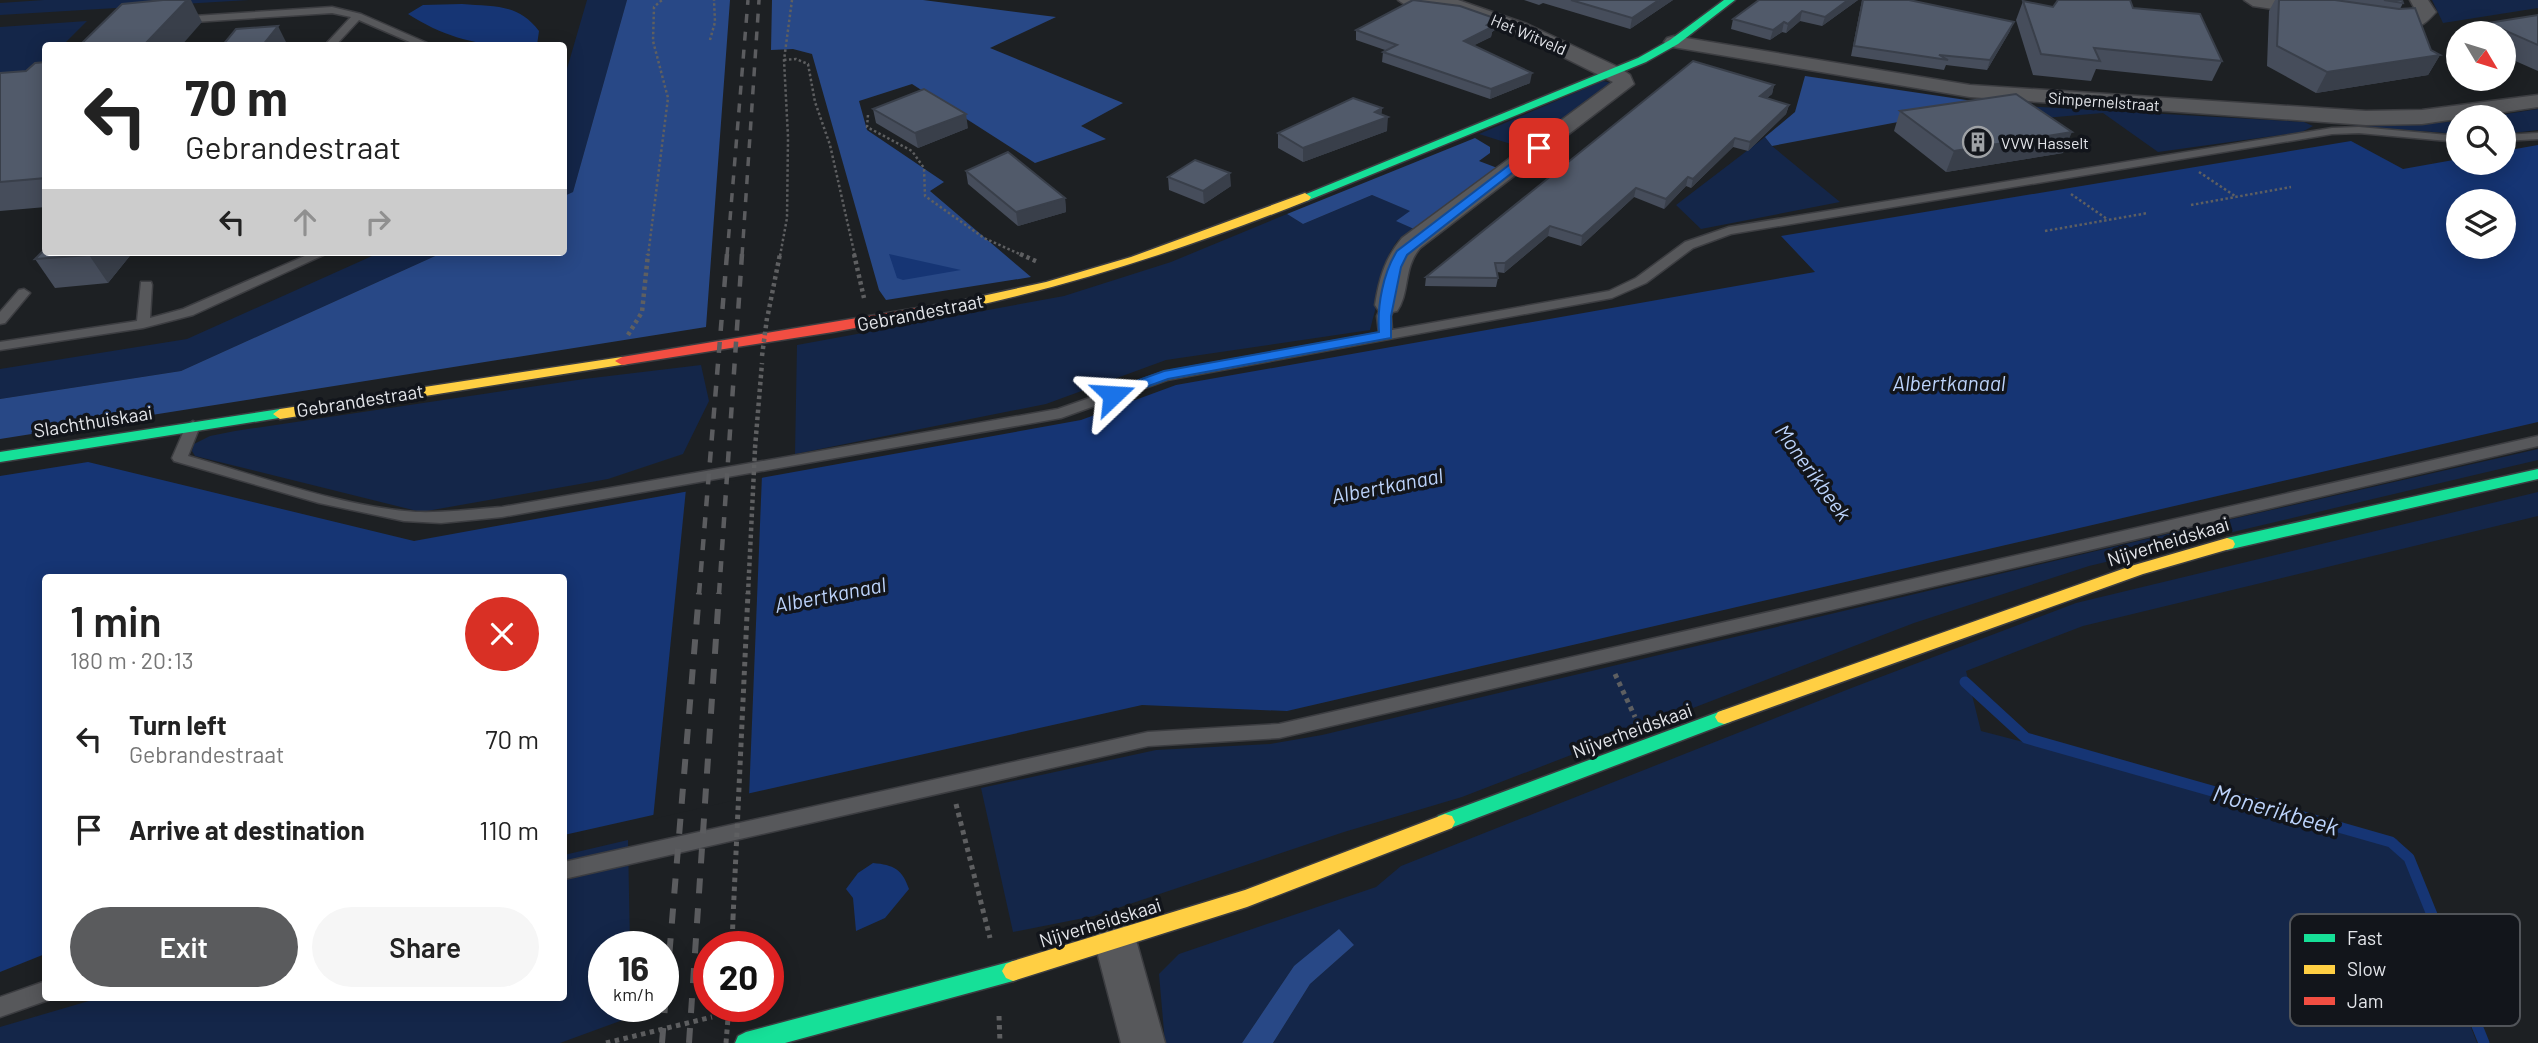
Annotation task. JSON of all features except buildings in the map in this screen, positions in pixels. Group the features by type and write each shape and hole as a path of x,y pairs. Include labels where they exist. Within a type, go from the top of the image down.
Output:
{"street":[{"name":"Het Witveld","path":"1407,0 1442,1 1520,28 1614,72"},
{"name":"Gebrandestraat","path":"193,426 833,328 1067,282 1196,241 1614,72 1674,42 1730,0"},
{"path":"2253,0 2334,12"},
{"path":"2361,16 2415,20 2426,12 2419,0"},
{"name":"Simpernelstraat","path":"1674,42 1894,80 2003,94 2366,118 2422,117 2538,102"},
{"path":"1388,305 1395,267 1411,243 1624,84 1623,79 1614,72"},
{"name":"Slachthuiskaai","path":"0,457 193,426"},
{"name":"Nijverheidskaai","path":"746,1043 997,976 1247,898 1647,745 2137,570 2238,541 2538,474"},
{"path":"1115,940 1143,1043"}],"lane":[{"path":"165,21 332,10 358,16 420,42"},
{"path":"257,25 266,15"},
{"path":"334,42 358,16"},
{"path":"193,426 178,458 305,493 406,516 453,517 502,512 1061,414 1164,376 1612,294 1634,287 1648,278 1677,251 1699,240 1729,231 2332,131 2359,130 2446,138"},
{"path":"2516,137 2538,136"},
{"path":"0,346 143,324 188,312 315,256"},
{"path":"143,324 146,285"},
{"path":"0,320 23,293"},
{"path":"1386,335 1384,316 1388,305"},
{"path":"567,870 1148,739 1279,731 2538,441"},
{"path":"0,1007 42,992"}],"path":[{"path":"626,339 642,312 653,202 668,98 653,41 654,7 662,0"},
{"path":"710,40 715,22 714,0"},
{"path":"733,931 755,449 762,356 787,218 788,137 784,60 792,0"},
{"path":"784,60 796,59 808,64 815,102 830,145 866,303"},
{"path":"868,115 867,127 912,151 924,168 925,196 984,238 1060,272 1067,282"},
{"path":"2196,170 2236,197"},
{"path":"2191,205 2291,187"},
{"path":"2066,190 2108,219"},
{"path":"2045,231 2148,213"},
{"path":"1608,657 1647,745"},
{"path":"951,785 993,949 997,976"},
{"path":"606,1043 693,1019"},
{"path":"726,1043 729,1022"}],"shaded area":[{"path":"44,0 249,0 0,15 0,3"},
{"path":"587,0 627,0 573,192 567,195 567,69"},
{"path":"627,0 730,0 706,327 0,439 0,399 181,371 435,256 567,256 567,195 573,192"},
{"path":"772,0 923,0 1056,17 990,48 1123,103 1081,126 1106,139 1035,163 912,84 859,101 867,130 944,182 930,191 1031,277 886,300 879,290 812,54 793,49 771,50"},
{"path":"2432,0 2538,0 2538,8 2443,23"},
{"path":"87,21 66,42 42,42 42,64 0,84 0,27"},
{"path":"1805,76 1993,104 1772,146 1765,137 1795,112"},
{"path":"1603,81 1616,84 1527,149 1479,134"},
{"path":"2024,106 2304,122 2313,126 2302,132 2158,152 2103,113 2044,118"},
{"path":"2538,109 2538,130 2516,133 2516,112"},
{"path":"2339,121 2409,125 2446,122 2446,133 2356,126"},
{"path":"1765,137 1772,146 1840,202 1701,229 1676,205"},
{"path":"1475,138 1490,147 1490,153 1479,161 1500,169 1414,229 1396,221 1410,211 1372,195 1303,224 1287,214"},
{"path":"1372,195 1411,211 1397,221 1414,229 1397,241 1390,252 1370,330 1166,360 1046,404 795,454 797,345 1064,296 1171,262 1287,214 1303,224"},
{"path":"372,256 435,256 181,371 0,399 0,369 187,339"},
{"path":"701,365 709,401 683,454 608,479 421,512 195,456 192,451 194,444 210,436 235,431 584,379"},
{"path":"2538,449 2538,460 2089,566 1914,623 1462,797 1344,832 1094,916 1013,932 981,788 1156,750 1270,744 1322,735 2197,527"},
{"path":"2538,492 2538,516 2083,626 1966,671 1981,731 2397,839 2426,914 2290,914 2290,1026 2470,1026 2477,1043 1273,1043 1310,984 1354,945 1294,966 1242,1043 1165,1043 1159,974 1179,954 1376,887 1401,866 1854,687 2076,603"},
{"path":"628,840 630,931 588,931 588,1022 617,1022 560,1043 0,1043 0,1027 89,1001 567,1001 567,854"},
{"path":"1339,929 1354,945 1310,984 1273,1043 1242,1043 1294,966"}],"water":[{"path":"462,4 505,8 523,15 531,22 539,31 537,42 475,42 454,36 408,14 423,5"},
{"name":"Albertkanaal","path":"2351,141 2403,169 2446,161 2446,175 2516,175 2516,149 2538,145 2538,422 1287,711 1142,705 567,834 567,574 42,574 42,955 0,972 0,476 88,462 414,541 1081,420 1176,385 1815,272 1781,236"},
{"path":"889,254 961,270 903,280 897,278"},
{"path":"873,863 896,869 909,889 885,918 856,931 853,898 846,889 858,873"}],"pier":[{"path":"762,475 749,797 653,819 686,489"}],"waterway":[{"name":"Monerikbeek","path":"1965,682 2026,738 2391,842 2409,858 2432,914"},
{"name":"Monerikbeek","path":"2477,1026 2484,1043"}],"railway":[{"path":"727,256 748,0"},
{"path":"742,256 759,0"},
{"path":"699,594 727,254"},
{"path":"719,594 742,254"},
{"path":"662,1043 699,593"},
{"path":"689,1043 719,593"}],"traffic: fast":[{"path":"1305,197 1642,60 1674,42 1730,0"},
{"path":"0,457 280,414"},
{"path":"2227,544 2538,474"},
{"path":"1445,822 1724,717"},
{"path":"746,1043 1013,971"}],"traffic: slow":[{"path":"960,305 1050,285 1135,260 1305,197"},
{"path":"280,414 622,361"},
{"path":"1724,717 2137,570 2227,544"},
{"path":"1013,971 1247,898 1445,822"}],"traffic: jam":[{"path":"622,361 960,305"}],"place":[{"name":"VVW Hasselt","path":"1978,142"}],"route":[{"path":"1113,395 1164,376 1386,335 1384,316 1395,267 1402,253 1411,243 1539,148"}]}
